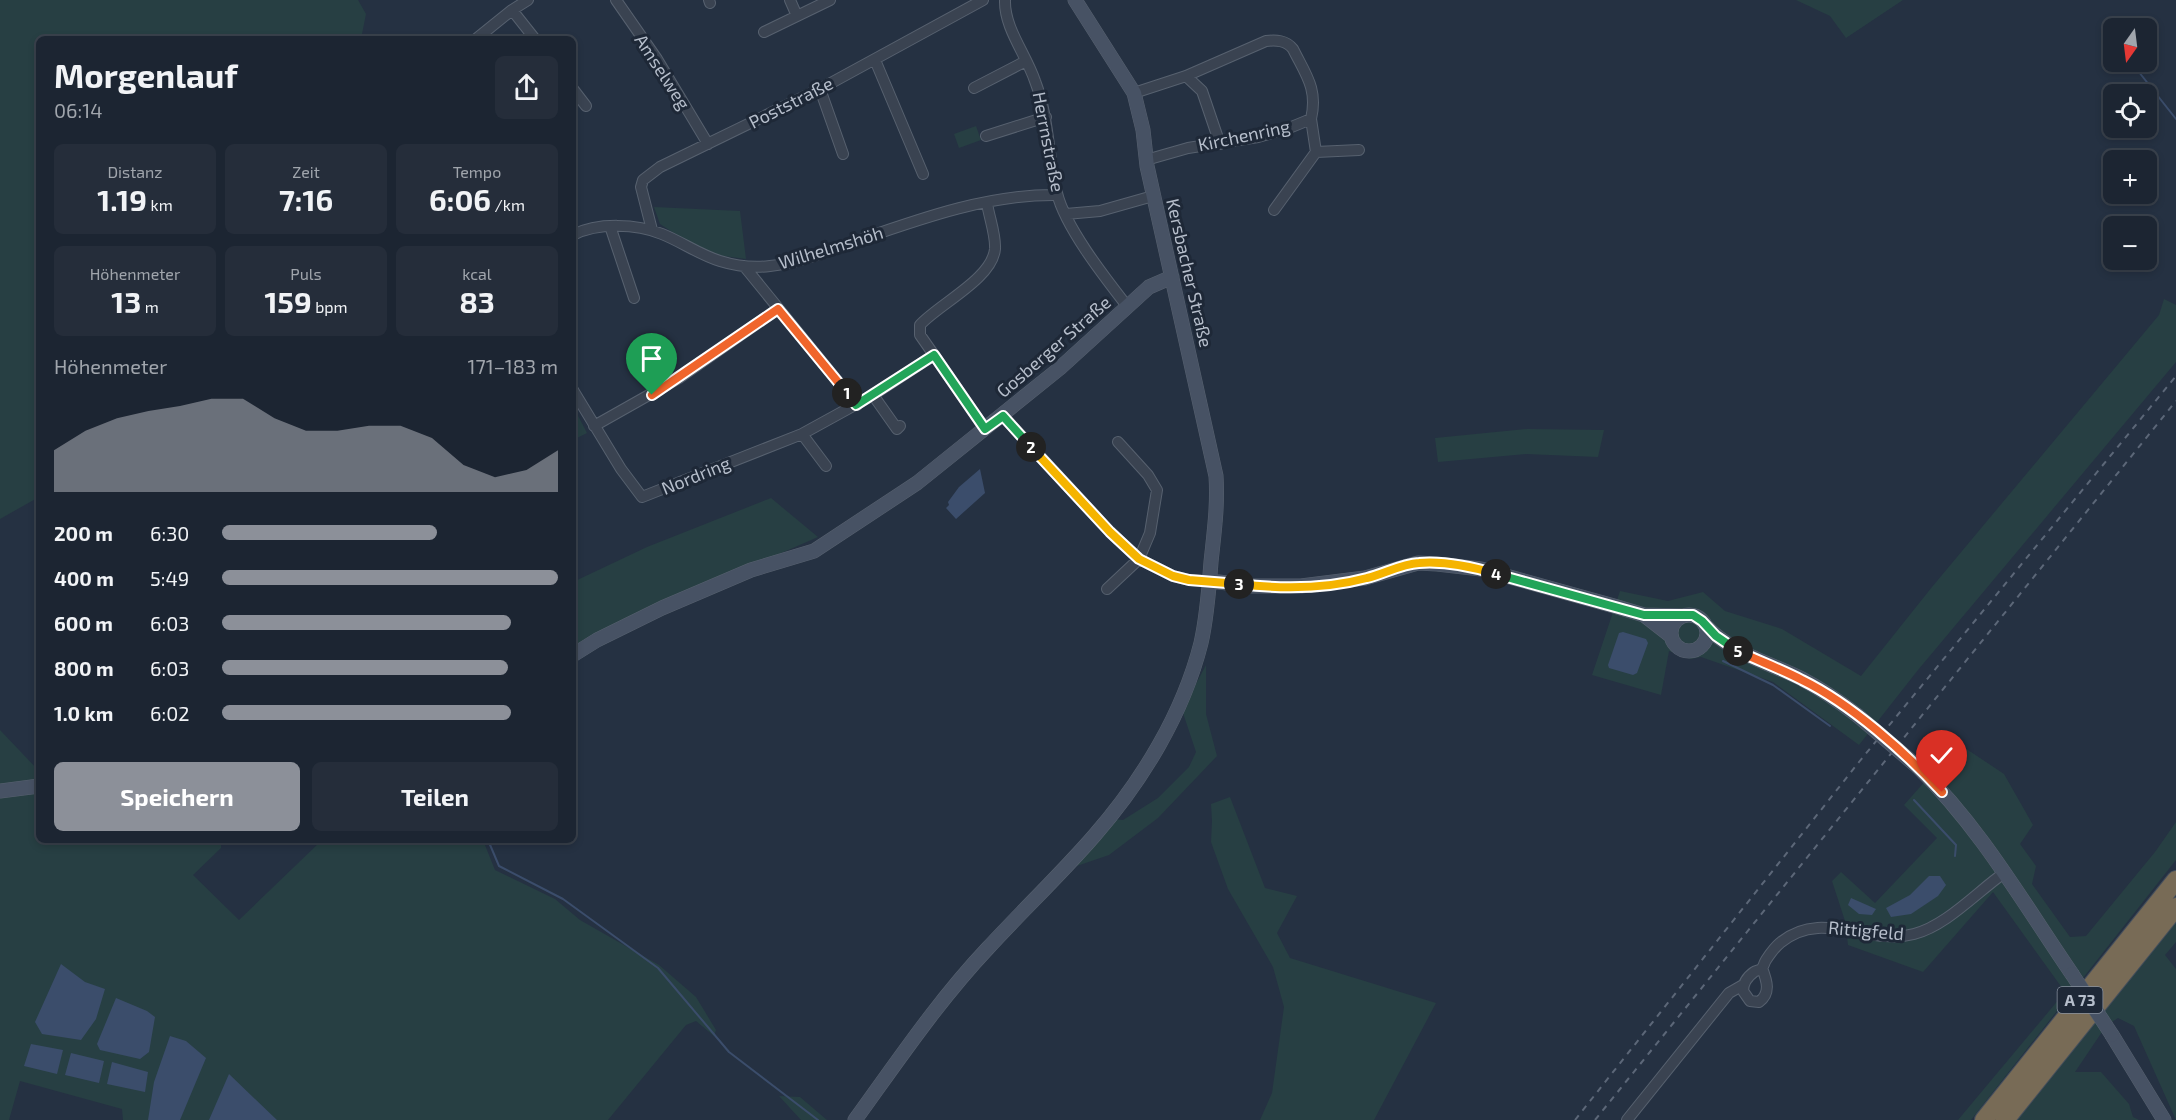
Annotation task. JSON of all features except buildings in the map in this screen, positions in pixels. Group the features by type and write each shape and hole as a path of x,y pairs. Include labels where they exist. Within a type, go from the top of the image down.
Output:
{"highway":[{"name":"A 73","path":"1984,1120 2176,880"},
{"name":"A 73","path":"2005,1120 2176,907"}],"street":[{"path":"479,36 513,6 528,0"},
{"name":"Amselweg","path":"616,0 657,59 708,144"},
{"path":"789,0 797,16"},
{"path":"764,32 830,0"},
{"name":"Poststraße","path":"652,230 641,192 643,180 660,167 820,89 983,0"},
{"name":"Herrnstraße","path":"1005,0 1005,13 1035,81 1046,117 1057,195 1103,275 1127,306"},
{"name":"Kersbacher Straße","path":"855,1120 959,981 987,948 1094,836 1128,792 1150,759 1176,709 1201,643 1216,510 1216,476 1146,159 1143,130 1134,93 1075,0"},
{"path":"513,6 533,36"},
{"name":"Kirchenring","path":"1134,93 1186,76 1266,41 1277,40 1290,45 1311,82 1315,105 1311,119 1258,137 1188,148 1146,159"},
{"path":"874,60 923,174"},
{"path":"974,88 1026,61"},
{"path":"1186,76 1202,91 1220,144"},
{"path":"820,89 843,154"},
{"path":"576,93 586,106"},
{"path":"986,136 1046,117"},
{"path":"1274,210 1316,152 1311,119"},
{"path":"1316,152 1359,150"},
{"name":"Wilhelmshöh","path":"576,234 588,229 610,226 652,230 721,261 744,266 771,266 799,260 929,216 1030,195 1057,195"},
{"path":"1066,214 1100,211 1154,196"},
{"path":"985,429 920,335 920,325 978,278 991,263 995,249 987,203"},
{"path":"610,226 634,298"},
{"path":"744,266 856,405"},
{"name":"Gosberger Straße","path":"576,653 597,640 662,608 740,575 814,551 917,483 1060,368 1149,287 1172,277"},
{"path":"594,426 679,378 778,309"},
{"name":"Nordring","path":"576,395 621,469 642,498 802,434 873,395 934,355"},
{"path":"873,395 897,429 900,426"},
{"path":"1003,416 1110,532 1139,559 1173,576 1189,580 1210,575 1253,586 1301,586 1365,578 1418,563 1480,569 1644,615 1693,615 1716,636 1738,651 1803,680 1857,715 1918,767 1953,806 2004,873 2072,974 2164,1120"},
{"path":"802,434 826,466"},
{"path":"1107,589 1139,559 1150,533 1157,490 1148,475 1118,442"},
{"path":"1644,615 1671,636 1682,650 1692,651 1700,647 1707,637 1705,625"},
{"path":"1671,636 1674,624 1683,616"},
{"path":"1700,647 1738,651"},
{"path":"0,791 36,786"},
{"name":"Rittigfeld","path":"1627,1120 1729,993 1743,985 1754,972 1762,968 1773,949 1781,942 1806,929 1830,927 1896,936 1912,935 1941,921 2004,873"},
{"path":"1743,985 1743,991 1750,1001 1759,1002 1763,999 1768,988 1762,968"}],"green space":[{"path":"0,0 358,0 366,14 362,36 36,36 36,499 0,519"},
{"path":"1796,0 1903,0 1846,38 1830,16"},
{"path":"976,126 981,140 959,148 954,134"},
{"path":"654,207 740,211 746,259 716,255 683,239 660,224"},
{"path":"2164,299 2176,305 2176,362 1918,670 1859,745 1773,682 1701,657 1691,659 1669,651 1661,695 1592,675 1620,591 1668,601 1703,592 1725,611 1782,629 1861,676 1932,587 2159,315"},
{"path":"576,412 587,433 576,438"},
{"path":"1527,429 1604,430 1598,457 1526,454 1438,462 1435,438"},
{"path":"771,498 818,537 585,639 576,645 576,581 647,547"},
{"path":"1206,665 1206,714 1217,756 1158,818 1109,855 1068,869 1114,819 1123,820 1158,798 1189,767 1196,752 1182,710"},
{"path":"0,730 36,768 36,843 221,843 221,848 193,875 239,920 319,843 484,843 495,870 555,899 580,920 659,965 696,997 716,1030 714,1036 696,1021 686,1025 608,1120 123,1120 122,1109 20,1081 9,1120 0,1120"},
{"path":"1934,736 1965,748 2004,774 2033,825 2020,844 2036,866 2032,884 2070,937 2086,936 2155,852 2176,822 2176,860 1971,1120 1958,1120 2065,992 1993,892 1923,972 1848,945 1845,921 1832,881 1841,872 1875,903 1937,838 1904,805 1927,779 1919,759"},
{"path":"1230,797 1265,888 1297,896 1277,933 1290,958 1436,1003 1374,1120 1260,1120 1272,1093 1284,1007 1273,967 1228,889 1211,842 1211,804"},
{"path":"2176,922 2176,942 2165,955 2176,969 2176,1120 2134,1026 2118,1018 2106,1026 2075,1072 2101,1072 2129,1104 2133,1117 2139,1120 2017,1120"},
{"path":"779,1096 800,1097 827,1120 801,1120"}],"water":[{"path":"980,469 985,493 956,519 946,508 949,505 948,502 959,487"},
{"path":"1623,632 1646,639 1648,643 1637,673 1633,675 1609,668 1608,665 1619,633"},
{"path":"1929,876 1940,876 1946,885 1938,896 1911,914 1891,917 1886,908 1910,895"},
{"path":"1851,898 1876,909 1872,915 1859,914 1848,905"},
{"path":"61,964 85,982 105,989 96,1019 81,1040 42,1034 35,1022"},
{"path":"116,998 147,1011 155,1017 149,1052 140,1059 100,1050 97,1044"},
{"path":"170,1036 186,1041 206,1058 180,1120 148,1120 154,1082"},
{"path":"31,1044 63,1050 57,1074 24,1066"},
{"path":"71,1053 104,1061 99,1083 65,1075"},
{"path":"112,1062 148,1072 145,1092 107,1084"},
{"path":"229,1074 277,1120 209,1120"}],"waterway":[{"path":"2139,72 2176,119"},
{"path":"1723,661 1773,685 1830,726"},
{"path":"1914,800 1956,845 1955,856"},
{"path":"489,843 499,866 563,899 658,968 729,1052 818,1120"}],"railway":[{"path":"1575,1120 1859,762 2176,376"},
{"path":"1595,1120 2176,401"}],"route":[{"path":"652,395 778,309 856,405 934,355 985,429 1003,416 1110,532 1139,559 1159,571 1189,580 1286,587 1365,578 1418,563 1437,564 1480,569 1644,615 1693,615 1698,617 1716,636 1738,651 1803,680 1851,711 1918,767 1942,792"}]}
